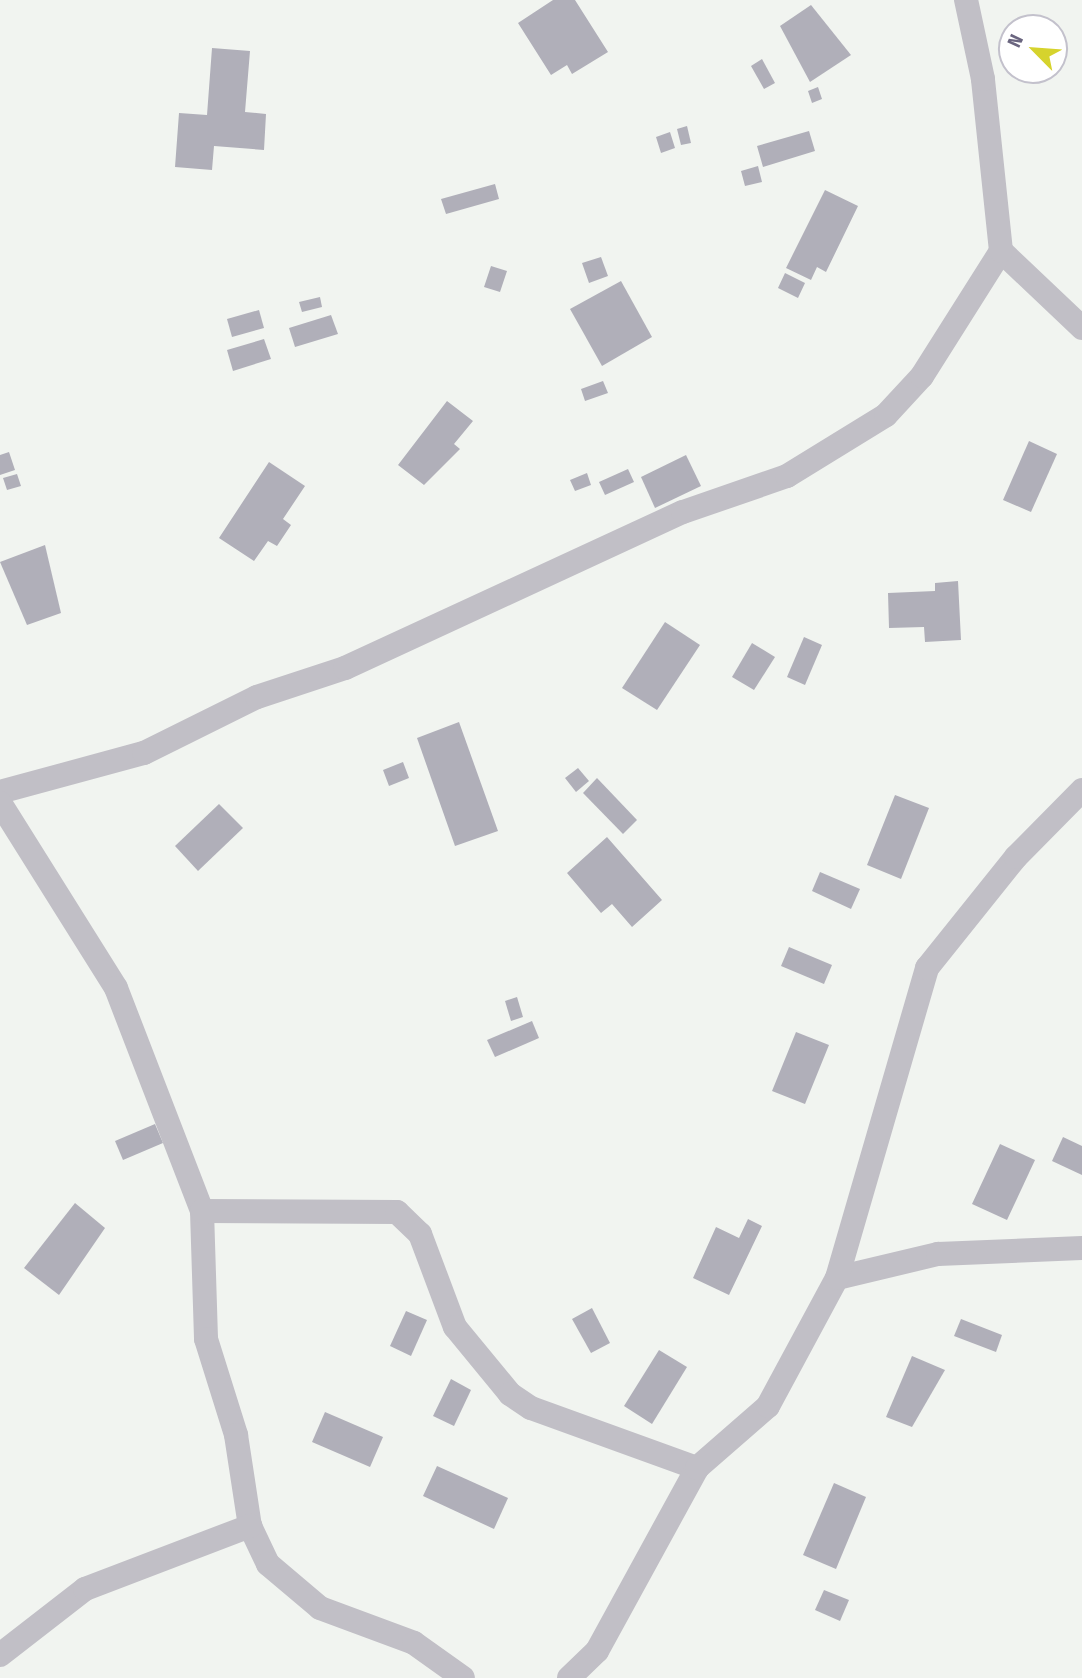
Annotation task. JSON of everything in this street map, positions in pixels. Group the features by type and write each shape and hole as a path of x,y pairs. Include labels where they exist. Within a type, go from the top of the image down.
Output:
{"street":[{"path":"0,792 144,754 257,697 345,667 683,512 787,476 903,401 1000,251 983,79 966,0"},
{"path":"1000,251 1082,328"},
{"path":"569,1678 597,1651 697,1468 768,1406 837,1278 927,968 1016,857 1082,790"},
{"path":"0,803 116,988 202,1211 206,1339 236,1436 250,1526 268,1564 290,1588 320,1608 414,1643 463,1678"},
{"path":"202,1211 397,1212 420,1234 461,1337 510,1394 531,1408 697,1468"},
{"path":"837,1278 938,1254 1082,1248"},
{"path":"0,1655 85,1589 250,1526"}],"building":[{"path":"553,0 575,0 608,52 572,74 567,65 551,75 518,23"},
{"path":"811,5 851,55 810,82 780,26"},
{"path":"212,48 250,51 245,112 266,114 264,150 214,146 212,170 175,167 179,113 207,115"},
{"path":"762,59 775,83 764,89 751,66"},
{"path":"818,87 822,99 812,103 808,91"},
{"path":"687,126 691,143 681,145 677,129"},
{"path":"809,131 815,151 763,167 757,146"},
{"path":"670,132 675,148 661,153 656,137"},
{"path":"758,166 762,182 745,186 741,171"},
{"path":"495,184 499,199 446,214 441,199"},
{"path":"825,190 858,206 826,272 817,267 811,280 786,268"},
{"path":"601,257 608,276 589,283 582,263"},
{"path":"491,266 507,271 500,292 484,287"},
{"path":"785,273 805,283 798,298 778,288"},
{"path":"621,281 652,337 602,366 570,309"},
{"path":"320,297 322,307 302,312 299,302"},
{"path":"259,310 264,328 232,337 227,319"},
{"path":"331,315 338,334 295,347 289,328"},
{"path":"264,339 271,359 233,371 227,350"},
{"path":"603,381 608,393 585,401 581,389"},
{"path":"447,401 473,421 454,444 460,449 424,485 398,465"},
{"path":"1029,441 1057,454 1031,512 1003,500"},
{"path":"9,452 15,470 0,475 0,455"},
{"path":"686,455 701,486 655,508 641,477"},
{"path":"269,462 305,486 283,519 291,525 277,546 268,541 254,561 219,538"},
{"path":"628,469 634,482 605,495 599,482"},
{"path":"587,473 591,485 575,491 570,480"},
{"path":"17,474 21,486 7,490 3,478"},
{"path":"45,545 61,613 27,625 0,562"},
{"path":"958,581 961,640 925,642 924,627 889,628 888,593 935,591 935,583"},
{"path":"665,622 700,645 657,710 622,688"},
{"path":"804,637 822,645 805,685 787,677"},
{"path":"752,643 775,657 754,690 732,677"},
{"path":"459,722 498,831 455,846 417,738"},
{"path":"403,762 409,778 389,786 383,770"},
{"path":"578,768 589,781 576,792 565,778"},
{"path":"597,778 637,820 623,834 583,793"},
{"path":"895,795 929,808 901,879 867,865"},
{"path":"219,804 243,828 198,871 175,846"},
{"path":"607,837 662,900 632,927 612,904 601,913 567,873"},
{"path":"820,872 860,889 851,909 812,891"},
{"path":"789,947 832,965 824,984 781,966"},
{"path":"517,997 523,1017 511,1021 505,1001"},
{"path":"532,1021 539,1038 495,1057 487,1040"},
{"path":"796,1032 829,1045 805,1104 772,1091"},
{"path":"155,1124 163,1143 123,1160 115,1141"},
{"path":"1063,1137 1082,1146 1082,1175 1052,1161"},
{"path":"1000,1144 1035,1160 1007,1220 972,1204"},
{"path":"75,1203 105,1228 59,1295 24,1268"},
{"path":"748,1219 762,1226 729,1295 693,1278 716,1227 739,1238"},
{"path":"592,1308 610,1343 591,1353 572,1319"},
{"path":"406,1311 427,1320 411,1356 390,1346"},
{"path":"961,1319 1002,1335 996,1352 954,1336"},
{"path":"659,1350 687,1367 652,1424 624,1406"},
{"path":"912,1356 945,1370 912,1427 886,1417"},
{"path":"451,1379 471,1390 454,1426 433,1416"},
{"path":"325,1412 383,1437 370,1467 312,1442"},
{"path":"437,1466 508,1498 494,1529 423,1496"},
{"path":"834,1483 866,1497 836,1569 803,1555"},
{"path":"824,1590 849,1600 840,1621 815,1610"}]}
